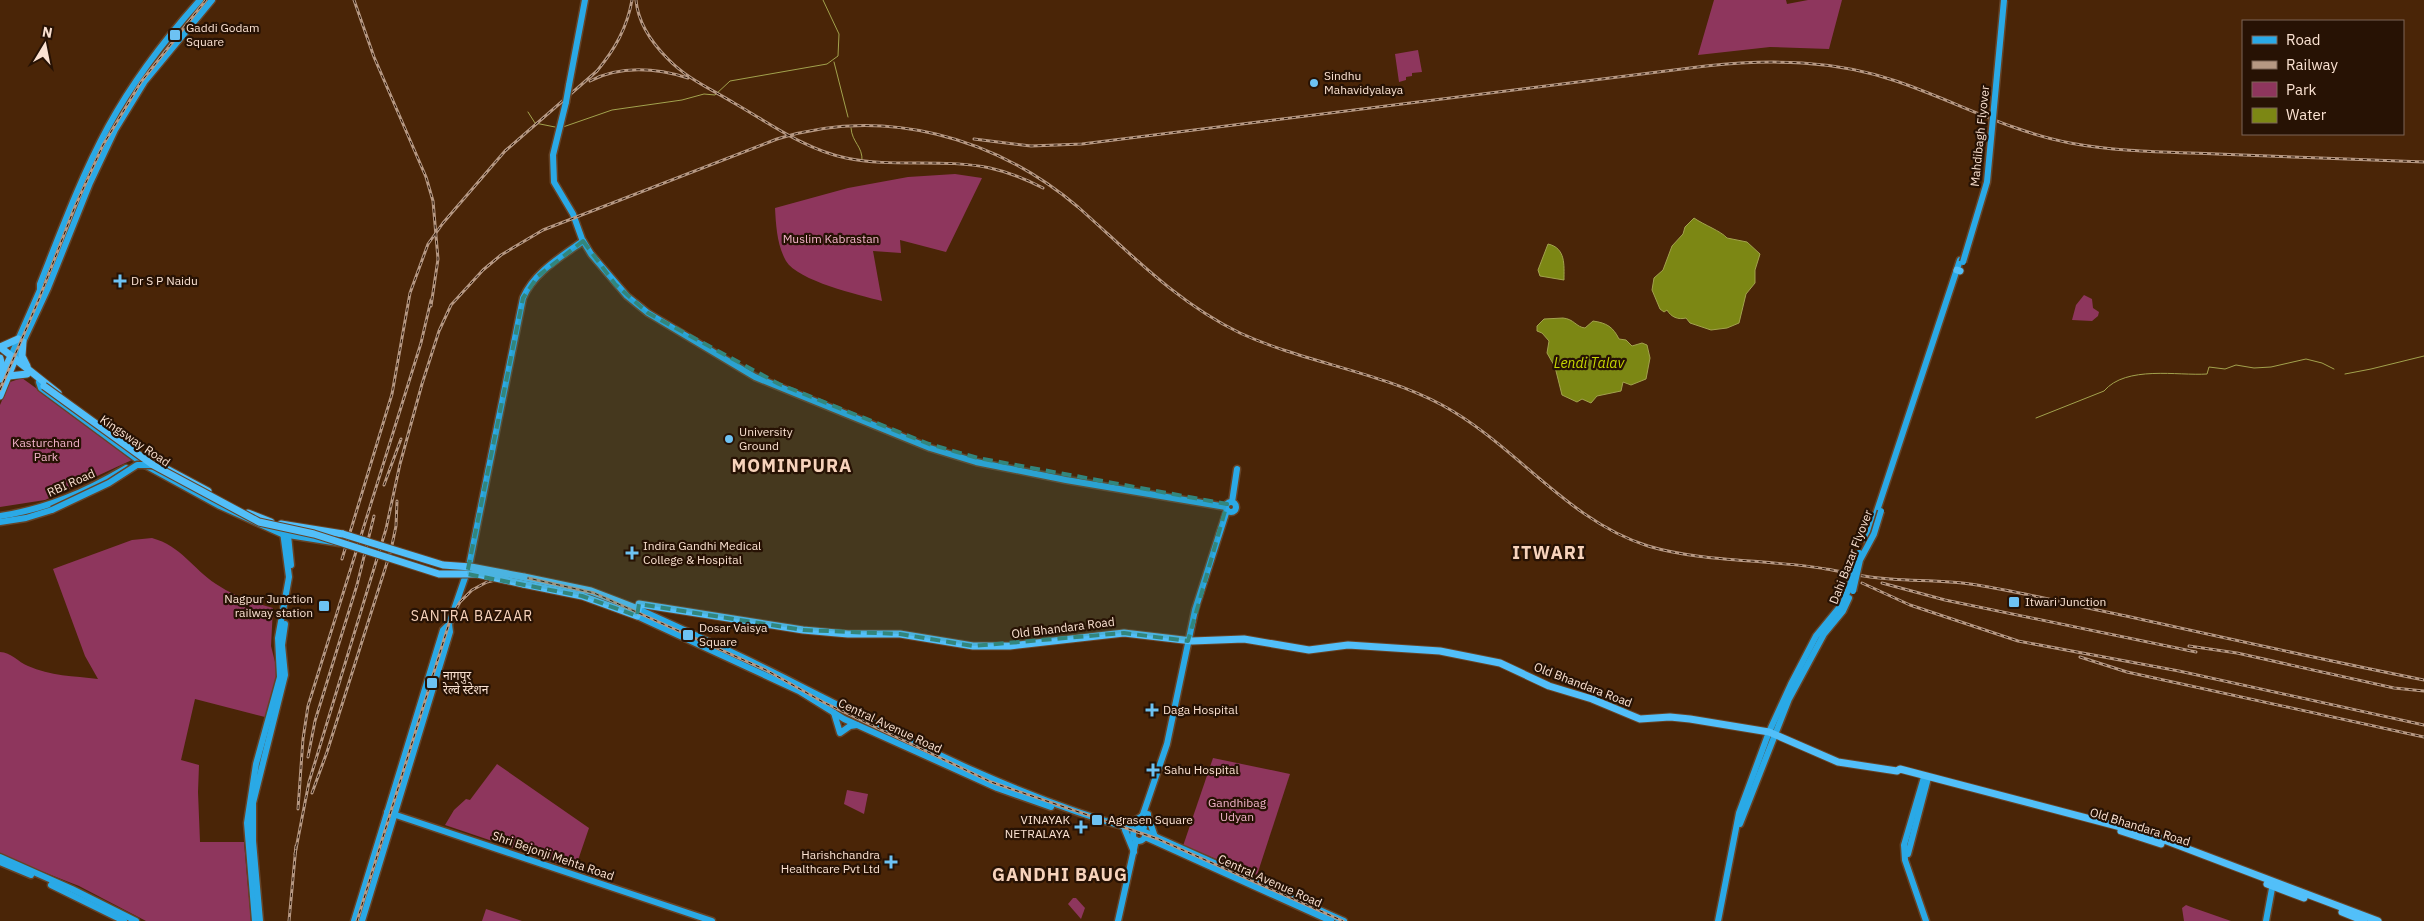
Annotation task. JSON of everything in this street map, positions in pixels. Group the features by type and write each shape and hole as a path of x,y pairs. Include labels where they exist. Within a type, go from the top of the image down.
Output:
{"highway":[{"path":"12,359 0,347 20,340 22,356 28,371 143,459 236,507 272,522 343,534 443,564 471,567 523,581"},
{"path":"0,352 12,359"},
{"path":"0,358 6,374"},
{"path":"0,396 12,359"},
{"name":"Kingsway Road","path":"12,359 42,384"},
{"path":"0,379 6,374 28,371"},
{"path":"42,384 153,465 260,522 342,542 439,574 477,574 523,581"},
{"name":"Central Avenue Road","path":"523,581 587,594 638,610"},
{"name":"Old Bhandara Road","path":"638,610 848,634 900,634 973,646 1010,646 1124,633 1190,641 1244,640 1309,650 1348,645 1440,651 1500,663 1549,686 1592,699 1640,719 1670,717 1690,719 1772,733 1838,762 1897,771 2089,820 2140,836 2340,909 2365,921"},
{"path":"2340,909 2378,921"}],"main road":[{"path":"42,291 78,194 102,140 139,79 201,0"},
{"path":"12,359 114,130 143,81 211,0"},
{"path":"585,0 566,102 553,155 554,182 572,213 583,242 630,294 650,310 691,337 757,375 929,444 978,458 1058,475 1228,506"},
{"name":"Mahdibagh Flyover","path":"1958,270 1983,182 2002,0"},
{"path":"362,921 448,639 449,624 469,566 524,298 528,287 538,276 583,242"},
{"name":"Dahi Bazar Flyover","path":"1719,921 1739,822 1772,733 1828,625 1843,603 1849,588 1855,561 1872,530 1958,270"},
{"name":"Kingsway Road","path":"42,384 41,388 143,459 220,506 285,536 297,536 334,544 342,542"},
{"name":"RBI Road","path":"0,516 41,509 94,487 143,459"},
{"path":"0,522 26,518 52,510 109,483 138,466 153,465"},
{"path":"1119,921 1146,815 1167,744 1197,613 1226,520 1237,471"},
{"path":"255,921 247,823 256,764 280,678 278,638 289,578 285,536 288,525"},
{"path":"260,921 253,841 253,803 285,675 282,644 293,577 285,536"},
{"name":"Central Avenue Road","path":"638,610 798,691 857,725 1008,793 1125,829"},
{"name":"Central Avenue Road","path":"638,610 800,686 983,777 1142,836 1264,887 1331,921"},
{"path":"354,921 443,630 449,624"},
{"path":"834,713 840,733 850,726 857,725"},
{"path":"1925,779 1908,854 1928,921"},
{"name":"Shri Bejonji Mehta Road","path":"387,812 711,921"},
{"path":"1134,853 1125,829 1146,815"},
{"path":"1132,872 1134,853 1142,836 1146,815"},
{"path":"0,857 72,889 136,921"},
{"path":"373,860 380,862"},
{"path":"0,862 31,875 124,921"},
{"path":"2267,921 2274,885"},
{"path":"1264,887 1344,921"}],"highlighted area":[{"path":"583,241 615,284 648,313 779,384 929,444 978,458 1227,504 1188,641 1124,633 973,646 900,634 803,630 639,604 637,616 582,596 467,574 523,298 538,276"}],"green space":[{"path":"1714,0 1786,0 1787,4 1808,0 1842,0 1829,49 1770,47 1698,55"},
{"path":"1418,50 1422,72 1412,73 1412,76 1406,77 1406,80 1399,82 1395,54"},
{"name":"Muslim Kabrastan","path":"955,174 982,178 946,252 900,240 901,253 873,251 882,301 845,291 803,275 786,261 783,255 779,242 775,208 848,188 908,177"},
{"path":"2084,295 2092,299 2093,308 2099,312 2098,316 2092,321 2072,320 2076,305"},
{"name":"Kasturchand Park","path":"22,378 134,459 45,500 0,507 0,405 10,382"},
{"path":"152,538 171,546 208,578 223,588 243,598 273,608 271,646 277,670 277,682 265,717 195,699 181,760 199,765 200,842 244,842 251,921 146,921 79,886 0,855 0,652 4,652 24,664 45,672 98,679 85,656 53,569 132,540"},
{"name":"Gandhibag Udyan","path":"1213,758 1290,774 1257,875 1183,846"},
{"path":"497,764 589,828 575,869 445,825 454,810 466,799 470,800"},
{"path":"847,790 868,794 864,814 844,804"},
{"path":"1073,898 1076,898 1085,908 1081,919 1068,904"},
{"path":"2186,905 2231,921 2184,921 2182,908"},
{"path":"486,909 522,921 482,921"}],"water":[{"path":"1694,218 1727,238 1747,242 1760,254 1755,270 1755,283 1746,294 1739,323 1727,328 1711,330 1690,323 1686,318 1680,319 1675,317 1667,310 1664,312 1660,309 1652,290 1654,278 1663,270 1672,246 1683,234 1685,227"},
{"path":"1548,244 1554,246 1561,253 1564,263 1564,280 1540,276 1538,270"},
{"name":"Lendi Talav","path":"1563,318 1585,328 1593,321 1602,323 1609,326 1619,339 1626,340 1632,346 1642,343 1647,345 1650,358 1646,379 1631,385 1623,382 1621,391 1597,396 1591,403 1582,399 1577,402 1562,395 1555,367 1547,353 1549,341 1542,333 1537,331 1537,326 1544,319"}],"waterway":[{"path":"563,127 612,110 682,100 704,94 715,95 730,81 827,64 838,56 839,34 823,0"},
{"path":"834,62 848,117"},
{"path":"528,112 535,123 555,127"},
{"path":"851,128 853,137 861,152 862,161"},
{"path":"2345,374 2424,356"},
{"path":"2036,418 2104,391 2114,383 2125,378 2139,375 2153,373 2207,374 2209,367 2225,369 2236,365 2254,368 2271,367 2306,359 2322,363 2334,369"}],"railway":[{"path":"0,390 39,299 74,209 103,145 141,82 206,0"},
{"path":"354,0 374,57 426,177 433,201 438,259 431,306"},
{"path":"342,559 392,394 410,293 428,244 443,223 505,151 597,71 619,38 627,20 632,0"},
{"path":"636,0 640,17 647,32 662,53 675,66 699,83 774,127 817,149 846,158 864,161 954,164 990,168 1017,176 1043,188"},
{"path":"974,139 1031,146 1082,144 1706,66 1778,62 1826,65 1873,74 1918,89 2025,131 2047,138 2088,146 2162,152 2424,162"},
{"path":"590,81 614,72 626,70 651,70 688,78"},
{"path":"295,854 309,782 386,529 400,464 422,384 439,331 451,305 483,270 501,255 543,230 777,139 817,130 857,126 897,127 936,134 974,146 1010,162 1045,182 1078,207 1154,276 1217,321 1265,343 1393,384 1418,393 1442,405 1469,421 1566,501 1592,519 1619,534 1648,546 1676,553 1810,566 1883,579 1964,583 1996,588 2424,680"},
{"path":"298,809 303,739 308,706 421,343 431,300"},
{"path":"384,485 401,439"},
{"path":"312,793 327,752 391,550 396,526 397,501"},
{"path":"308,757 315,721 357,585 374,516"},
{"path":"357,921 451,617 460,602 472,590 487,582 504,578 528,578 594,593 766,670 823,702 991,782 1158,839 1343,921"},
{"path":"1862,583 1910,605 2018,641 2179,671 2424,725"},
{"path":"1882,583 1945,600 2196,652"},
{"path":"2189,646 2237,653 2394,688 2424,691"},
{"path":"2080,657 2127,672 2424,737"},
{"path":"289,921 296,846"}],"place":[{"name":"Gaddi Godam Square","path":"175,35"},
{"name":"Sindhu Mahavidyalaya","path":"1314,83"},
{"name":"Dr S P Naidu","path":"120,281"},
{"name":"University Ground","path":"729,439"},
{"name":"Indira Gandhi Medical College & Hospital","path":"632,553"},
{"name":"Itwari Junction","path":"2014,602"},
{"name":"Nagpur Junction railway station","path":"324,606"},
{"name":"Dosar Vaisya Square","path":"688,635"},
{"name":"नागपुर रेल्वे स्टेशन","path":"432,683"},
{"name":"Daga Hospital","path":"1152,710"},
{"name":"Sahu Hospital","path":"1153,770"},
{"name":"Agrasen Square","path":"1097,820"},
{"name":"VINAYAK NETRALAYA","path":"1081,827"},
{"name":"Harishchandra Healthcare Pvt Ltd","path":"891,862"}],"district":[{"name":"MOMINPURA","path":"792,466"},
{"name":"ITWARI","path":"1549,553"},
{"name":"SANTRA BAZAAR","path":"472,616"},
{"name":"GANDHI BAUG","path":"1060,875"}]}
